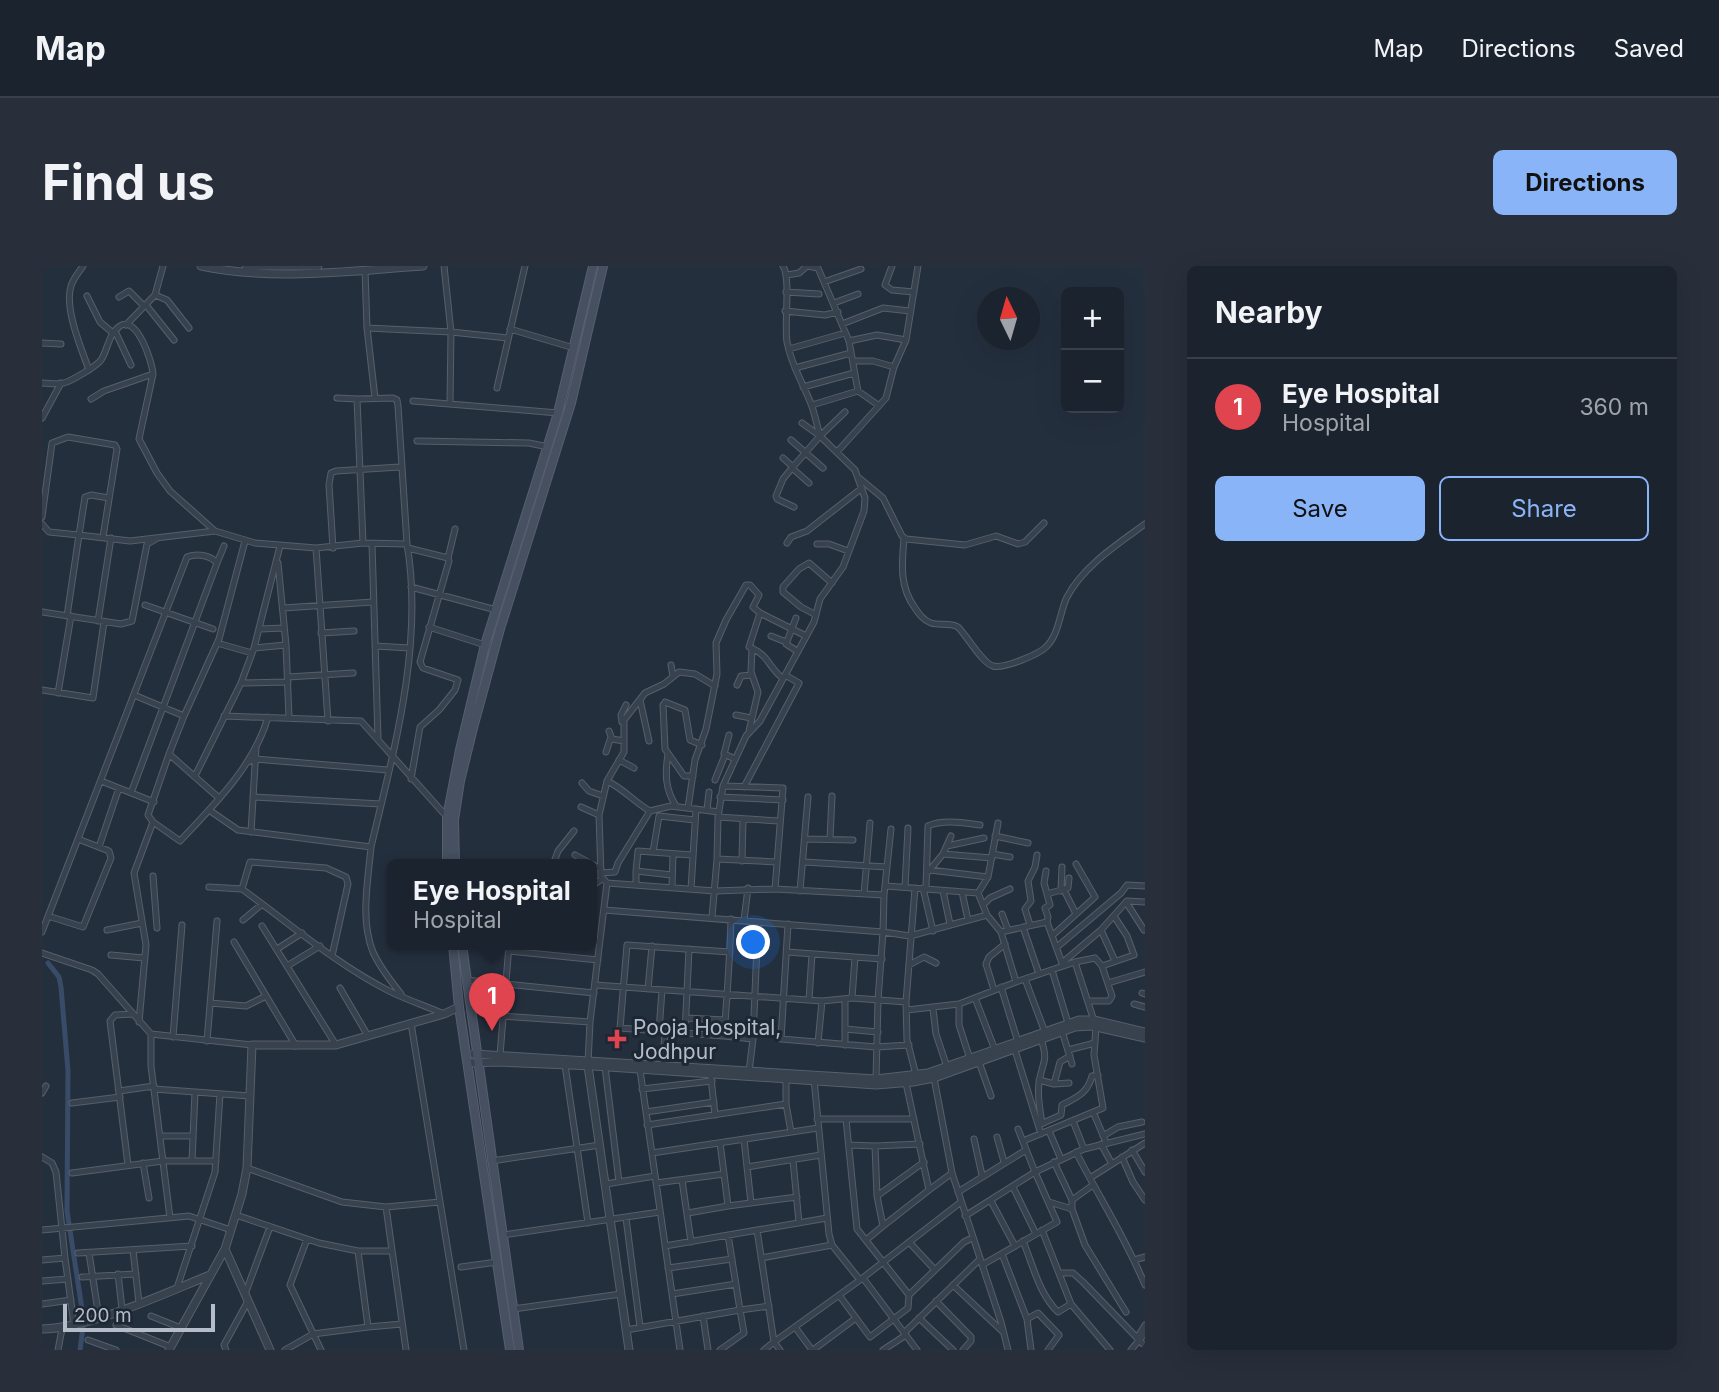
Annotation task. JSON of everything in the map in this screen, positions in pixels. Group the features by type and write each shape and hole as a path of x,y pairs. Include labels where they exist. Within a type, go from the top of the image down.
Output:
{"main road":[{"path":"447,859 447,817 475,684 558,413 593,266"},
{"path":"455,859 454,820 460,781 500,629 571,403 603,266"},
{"path":"453,950 459,1007 510,1350"},
{"path":"463,950 519,1350"}],"street":[{"path":"83,266 71,287 70,297 72,317 89,369"},
{"path":"126,325 155,295 163,266"},
{"path":"201,266 222,271 275,274 423,266"},
{"path":"246,266 318,266"},
{"path":"444,266 451,332 450,403"},
{"path":"497,388 525,266"},
{"path":"783,266 787,275 785,311 789,349 812,405 820,436"},
{"path":"787,275 799,273 810,266 818,268 834,303 834,313 842,324 842,334 849,341 848,354 853,361 858,391 878,405"},
{"path":"892,266 885,285 892,290 914,292"},
{"path":"837,452 886,398 894,367 906,340 918,266"},
{"path":"824,282 861,269"},
{"path":"365,270 367,328 375,398"},
{"path":"119,297 129,290 174,340"},
{"path":"786,292 819,294"},
{"path":"834,303 858,294"},
{"path":"155,295 167,300 190,328"},
{"path":"87,296 100,322 114,332 131,365"},
{"path":"842,324 883,309 910,311"},
{"path":"785,311 834,313"},
{"path":"42,383 61,383 89,369 101,361 114,332 120,326 136,329 150,358 153,374 139,439 170,491 215,530 245,541 280,546 332,548 363,543 408,546 448,558"},
{"path":"367,328 508,338"},
{"path":"510,329 575,348"},
{"path":"789,349 842,334"},
{"path":"849,341 877,335 906,340"},
{"path":"42,343 61,344"},
{"path":"795,368 848,354"},
{"path":"853,361 873,361 894,367"},
{"path":"803,387 854,373"},
{"path":"91,399 104,391 153,374"},
{"path":"42,418 61,383"},
{"path":"812,405 858,391"},
{"path":"337,398 397,400 411,587 410,648 392,757 371,847 367,894 368,936 383,971 403,997"},
{"path":"357,399 363,543"},
{"path":"412,401 558,413"},
{"path":"794,507 777,499 783,479 805,452 845,412"},
{"path":"749,731 760,721 806,636 820,599 843,567 864,511 865,498 855,470 820,436 802,423"},
{"path":"42,517 52,443 63,438 116,446 103,537"},
{"path":"791,440 823,468"},
{"path":"417,441 529,443 548,447"},
{"path":"783,458 808,483"},
{"path":"332,548 329,477 336,471 400,467"},
{"path":"859,478 883,498 904,538 903,586 920,616 929,623 952,624 958,627 988,663 1000,667 1033,656 1049,645 1073,588 1091,567 1145,524"},
{"path":"787,543 791,537 807,531 862,488"},
{"path":"58,692 85,497 91,495 109,498"},
{"path":"904,538 965,545 996,536 1018,544 1025,542 1044,523"},
{"path":"42,524 49,532 130,541 215,530"},
{"path":"455,529 448,558 449,565 420,665 475,684"},
{"path":"42,612 121,624 132,621 147,544 159,537"},
{"path":"42,690 93,698 111,538"},
{"path":"245,541 217,643 184,716 148,815 153,822 180,841 247,762 262,737 268,717"},
{"path":"372,544 378,739"},
{"path":"817,544 829,544 848,551"},
{"path":"195,775 241,683 260,629 280,546"},
{"path":"131,793 224,547"},
{"path":"42,932 190,548"},
{"path":"316,548 328,720"},
{"path":"187,557 204,556 217,563"},
{"path":"277,559 286,645 289,718"},
{"path":"816,615 799,606 783,592 783,587 808,563 832,583"},
{"path":"273,575 280,581"},
{"path":"691,889 695,760 702,745 718,671 716,643 726,620 746,585 750,585 759,593 753,607 760,614 806,636"},
{"path":"411,587 496,610"},
{"path":"283,608 373,602"},
{"path":"145,605 213,629"},
{"path":"712,917 720,797 749,731 758,692 752,676 752,649 749,644 760,614"},
{"path":"796,618 786,646 797,651"},
{"path":"429,627 485,645"},
{"path":"260,629 284,628"},
{"path":"321,633 354,631"},
{"path":"771,636 786,642"},
{"path":"217,643 253,650 286,645"},
{"path":"375,646 410,648"},
{"path":"744,787 799,683 772,669 763,652 752,649"},
{"path":"671,665 673,676"},
{"path":"623,730 626,715 645,694 679,672 688,671 715,686"},
{"path":"241,683 353,673"},
{"path":"737,685 741,676 752,676"},
{"path":"411,779 420,727 439,710 455,690 458,680"},
{"path":"134,695 184,716"},
{"path":"640,700 649,741"},
{"path":"684,772 679,770 679,766 664,747 664,704 685,710 690,740 702,745"},
{"path":"626,705 621,715 624,752 607,781 599,815 604,910 590,1022 588,1063 629,1350"},
{"path":"736,715 751,719"},
{"path":"224,716 360,721 447,817"},
{"path":"606,752 610,734 613,740 624,741"},
{"path":"715,780 725,755 723,751 729,735"},
{"path":"251,832 256,747"},
{"path":"169,754 219,798"},
{"path":"668,754 665,778 669,796 676,806"},
{"path":"725,755 735,759"},
{"path":"247,762 255,760 388,770"},
{"path":"619,760 635,768"},
{"path":"684,763 684,776 693,776"},
{"path":"101,781 154,802"},
{"path":"607,781 623,789 634,801 650,811 676,806 743,819 779,821"},
{"path":"582,783 589,791 603,796"},
{"path":"723,786 783,788 775,889"},
{"path":"99,847 119,788"},
{"path":"707,810 709,792"},
{"path":"830,839 832,796"},
{"path":"253,797 381,804"},
{"path":"720,797 783,800"},
{"path":"800,891 808,797"},
{"path":"580,807 599,815"},
{"path":"209,810 238,830 371,847"},
{"path":"597,881 615,872 650,811"},
{"path":"653,852 659,816 695,820"},
{"path":"742,862 743,819"},
{"path":"139,1022 146,945 134,873 153,822"},
{"path":"933,931 924,888 928,872 927,835 930,824 948,822 980,825"},
{"path":"863,894 870,823"},
{"path":"978,893 988,877 998,823"},
{"path":"876,1079 884,895 891,828"},
{"path":"905,887 908,828"},
{"path":"555,859 566,839 574,831"},
{"path":"928,872 943,854 951,836"},
{"path":"995,836 1028,844"},
{"path":"946,846 984,838"},
{"path":"48,916 78,927 85,924 112,855 109,851 78,839"},
{"path":"806,839 853,841"},
{"path":"636,883 638,851 692,855"},
{"path":"671,887 673,854"},
{"path":"943,854 1010,857"},
{"path":"575,855 580,859"},
{"path":"1037,855 1028,881 1031,901 1025,909 1039,974"},
{"path":"717,859 777,862"},
{"path":"242,889 248,865 254,861 326,868 344,874 348,884 332,956"},
{"path":"804,862 887,867"},
{"path":"1053,935 1095,897 1076,864"},
{"path":"1062,867 1063,890 1076,914"},
{"path":"636,871 672,875"},
{"path":"1046,871 1044,883 1050,905 1045,908 1047,922 1062,964"},
{"path":"597,872 603,876 636,883 715,891 748,888 884,895"},
{"path":"928,872 988,877"},
{"path":"153,876 157,928"},
{"path":"1047,894 1069,888 1069,878"},
{"path":"1057,947 1129,884 1145,886"},
{"path":"886,886 978,893"},
{"path":"209,887 242,889 355,972 403,997 444,1014"},
{"path":"744,920 748,888"},
{"path":"915,888 906,1002 908,1045 917,1078"},
{"path":"983,905 990,898 1010,889"},
{"path":"943,891 950,924"},
{"path":"962,892 968,920"},
{"path":"978,893 987,915 1004,931"},
{"path":"1121,893 1144,930"},
{"path":"907,1010 959,1004 1052,970 1101,930 1126,902 1131,900 1145,903"},
{"path":"243,920 262,904"},
{"path":"604,910 712,917 911,936 987,915"},
{"path":"140,914 155,911"},
{"path":"1002,914 1005,944 1016,982"},
{"path":"1102,966 1134,956 1127,936 1114,916"},
{"path":"724,1036 731,919"},
{"path":"207,1041 218,921"},
{"path":"749,1074 754,1038 758,922"},
{"path":"1004,931 1047,922"},
{"path":"107,930 142,923"},
{"path":"788,924 781,1039 876,1047 908,1045"},
{"path":"173,1037 182,925"},
{"path":"262,926 336,1045"},
{"path":"1101,930 1115,961"},
{"path":"276,949 302,933"},
{"path":"234,942 296,1046"},
{"path":"1005,944 989,957 986,964 998,988 1040,1124"},
{"path":"730,952 627,945 620,1028 754,1038"},
{"path":"287,966 320,946"},
{"path":"648,989 652,946"},
{"path":"685,1033 689,949"},
{"path":"500,1055 509,950"},
{"path":"524,950 598,960"},
{"path":"787,952 882,958"},
{"path":"42,953 92,970 151,1034 173,1037 252,1045 336,1045 444,1014 459,1007"},
{"path":"809,1000 812,954"},
{"path":"111,955 144,958"},
{"path":"845,1045 848,999 855,957"},
{"path":"909,965 924,957 936,963"},
{"path":"1062,964 1095,958 1102,966 1111,1000 1089,1001"},
{"path":"1023,1141 1094,1114 1103,1108 1094,1043 1095,1023 1075,962"},
{"path":"1052,970 1068,1023"},
{"path":"1108,983 1145,972"},
{"path":"1025,979 1044,1036 1046,1057 1039,1080 1038,1096 1041,1134"},
{"path":"466,981 594,993"},
{"path":"595,985 822,1001 848,999 906,1002"},
{"path":"340,988 368,1036"},
{"path":"662,990 663,1065"},
{"path":"210,1003 246,1006 265,996"},
{"path":"975,998 995,1050"},
{"path":"818,1043 822,1001"},
{"path":"959,1004 959,1025 991,1096"},
{"path":"1134,1004 1145,1007"},
{"path":"933,1009 936,1034 947,1067"},
{"path":"128,1166 111,1019 115,1015 133,1014"},
{"path":"502,1016 590,1022"},
{"path":"686,1018 725,1020"},
{"path":"1044,1036 1068,1023 1083,1019 1145,1038"},
{"path":"411,1023 464,1350"},
{"path":"467,1059 500,1055 588,1063 663,1065 857,1085 906,1083 947,1067 1083,1025 1095,1023 1145,1032"},
{"path":"845,1029 878,1032"},
{"path":"1062,1031 1072,1064"},
{"path":"151,1034 154,1088 170,1218"},
{"path":"1054,1084 1060,1062 1069,1053 1094,1043"},
{"path":"116,1325 170,1349 225,1249 247,1167 252,1045"},
{"path":"642,1089 749,1074 786,1080 934,1077 995,1050 1015,1045"},
{"path":"478,1058 565,1065 588,1063 711,1078"},
{"path":"565,1065 588,1223"},
{"path":"605,1067 619,1182"},
{"path":"640,1070 680,1350"},
{"path":"1040,1124 1061,1115 1062,1105 1084,1092 1089,1087 1092,1076 1098,1075"},
{"path":"934,1077 952,1173 1008,1350"},
{"path":"711,1078 715,1115"},
{"path":"814,1079 832,1245 917,1350"},
{"path":"786,1080 786,1104 791,1132"},
{"path":"1039,1080 1054,1084 1069,1083"},
{"path":"906,1083 929,1190"},
{"path":"42,1093 46,1086"},
{"path":"72,1103 154,1088 250,1096"},
{"path":"192,1161 195,1092"},
{"path":"177,1288 215,1172 220,1094"},
{"path":"646,1112 714,1102"},
{"path":"648,1125 786,1104"},
{"path":"1094,1114 1112,1164"},
{"path":"817,1119 914,1119"},
{"path":"846,1119 857,1228 909,1295"},
{"path":"597,1123 611,1121"},
{"path":"1073,1121 1084,1149"},
{"path":"1104,1141 1118,1127 1142,1122"},
{"path":"652,1153 818,1128"},
{"path":"883,1350 892,1348 936,1301 981,1262 1002,1254 1057,1222 1018,1129"},
{"path":"1049,1131 1061,1158"},
{"path":"965,1216 1061,1158 1104,1141 1145,1134"},
{"path":"160,1136 193,1136"},
{"path":"997,1137 1004,1162"},
{"path":"744,1139 751,1203"},
{"path":"974,1139 982,1175"},
{"path":"720,1143 728,1206"},
{"path":"1090,1178 1145,1143"},
{"path":"849,1145 920,1144"},
{"path":"491,1161 600,1145"},
{"path":"875,1146 877,1196 884,1226"},
{"path":"958,1192 1026,1150"},
{"path":"1132,1150 1145,1172"},
{"path":"1076,1152 1119,1228 1145,1285"},
{"path":"747,1167 821,1155"},
{"path":"42,1157 55,1167 71,1300 79,1323"},
{"path":"1122,1157 1135,1187 1145,1199"},
{"path":"793,1160 799,1223"},
{"path":"72,1173 163,1161 216,1161"},
{"path":"877,1196 923,1162"},
{"path":"1054,1162 1072,1200 1072,1209 1085,1245 1126,1312"},
{"path":"143,1163 149,1198"},
{"path":"247,1167 342,1202 386,1207 440,1202"},
{"path":"866,1240 952,1173"},
{"path":"606,1184 682,1180 724,1174"},
{"path":"682,1180 691,1242"},
{"path":"1072,1200 1093,1185"},
{"path":"1013,1187 1060,1273 1071,1304 1110,1350"},
{"path":"688,1213 797,1197"},
{"path":"990,1201 1015,1246"},
{"path":"764,1350 961,1202"},
{"path":"1049,1202 1072,1209"},
{"path":"386,1207 406,1350"},
{"path":"503,1235 660,1212"},
{"path":"236,1215 307,1240 358,1251 392,1251"},
{"path":"42,1230 189,1216 231,1230"},
{"path":"626,1218 640,1327"},
{"path":"665,1246 827,1218"},
{"path":"224,1348 247,1298 270,1227"},
{"path":"757,1230 774,1342 779,1350"},
{"path":"720,1350 744,1333 728,1235"},
{"path":"839,1295 870,1337 908,1308 909,1295 964,1242 972,1238"},
{"path":"307,1240 290,1285 321,1350"},
{"path":"1023,1241 1039,1283 1058,1312 1071,1304"},
{"path":"909,1242 934,1270"},
{"path":"761,1258 832,1245"},
{"path":"78,1254 192,1246"},
{"path":"225,1249 270,1350"},
{"path":"134,1250 139,1303"},
{"path":"358,1251 368,1327"},
{"path":"89,1253 99,1318"},
{"path":"1002,1254 1027,1319 1031,1350"},
{"path":"1134,1260 1145,1257"},
{"path":"42,1260 65,1258"},
{"path":"668,1268 732,1259"},
{"path":"461,1267 497,1262"},
{"path":"1060,1273 1073,1273 1145,1346"},
{"path":"118,1274 122,1309"},
{"path":"82,1277 136,1274"},
{"path":"42,1329 62,1329 99,1318 211,1275"},
{"path":"42,1281 68,1279"},
{"path":"672,1294 736,1284"},
{"path":"953,1285 1004,1333"},
{"path":"513,1309 636,1296"},
{"path":"42,1304 71,1300"},
{"path":"936,1301 971,1337 963,1350"},
{"path":"626,1330 769,1307"},
{"path":"1027,1319 1038,1313 1059,1335 1050,1349"},
{"path":"151,1316 181,1328"},
{"path":"703,1316 708,1350"},
{"path":"795,1327 812,1350 856,1318"},
{"path":"919,1318 953,1350"},
{"path":"285,1350 313,1334 402,1324"},
{"path":"1130,1350 1145,1325"},
{"path":"58,1350 62,1329"},
{"path":"1138,1339 1145,1333"},
{"path":"88,1340 116,1350"}],"waterway":[{"path":"48,963 59,977 61,987 68,1071 67,1211 82,1309 80,1350"}],"place":[{"name":"Eye Hospital","path":"492,1031"},
{"name":"Pooja Hospital, Jodhpur","path":"617,1039"}]}
